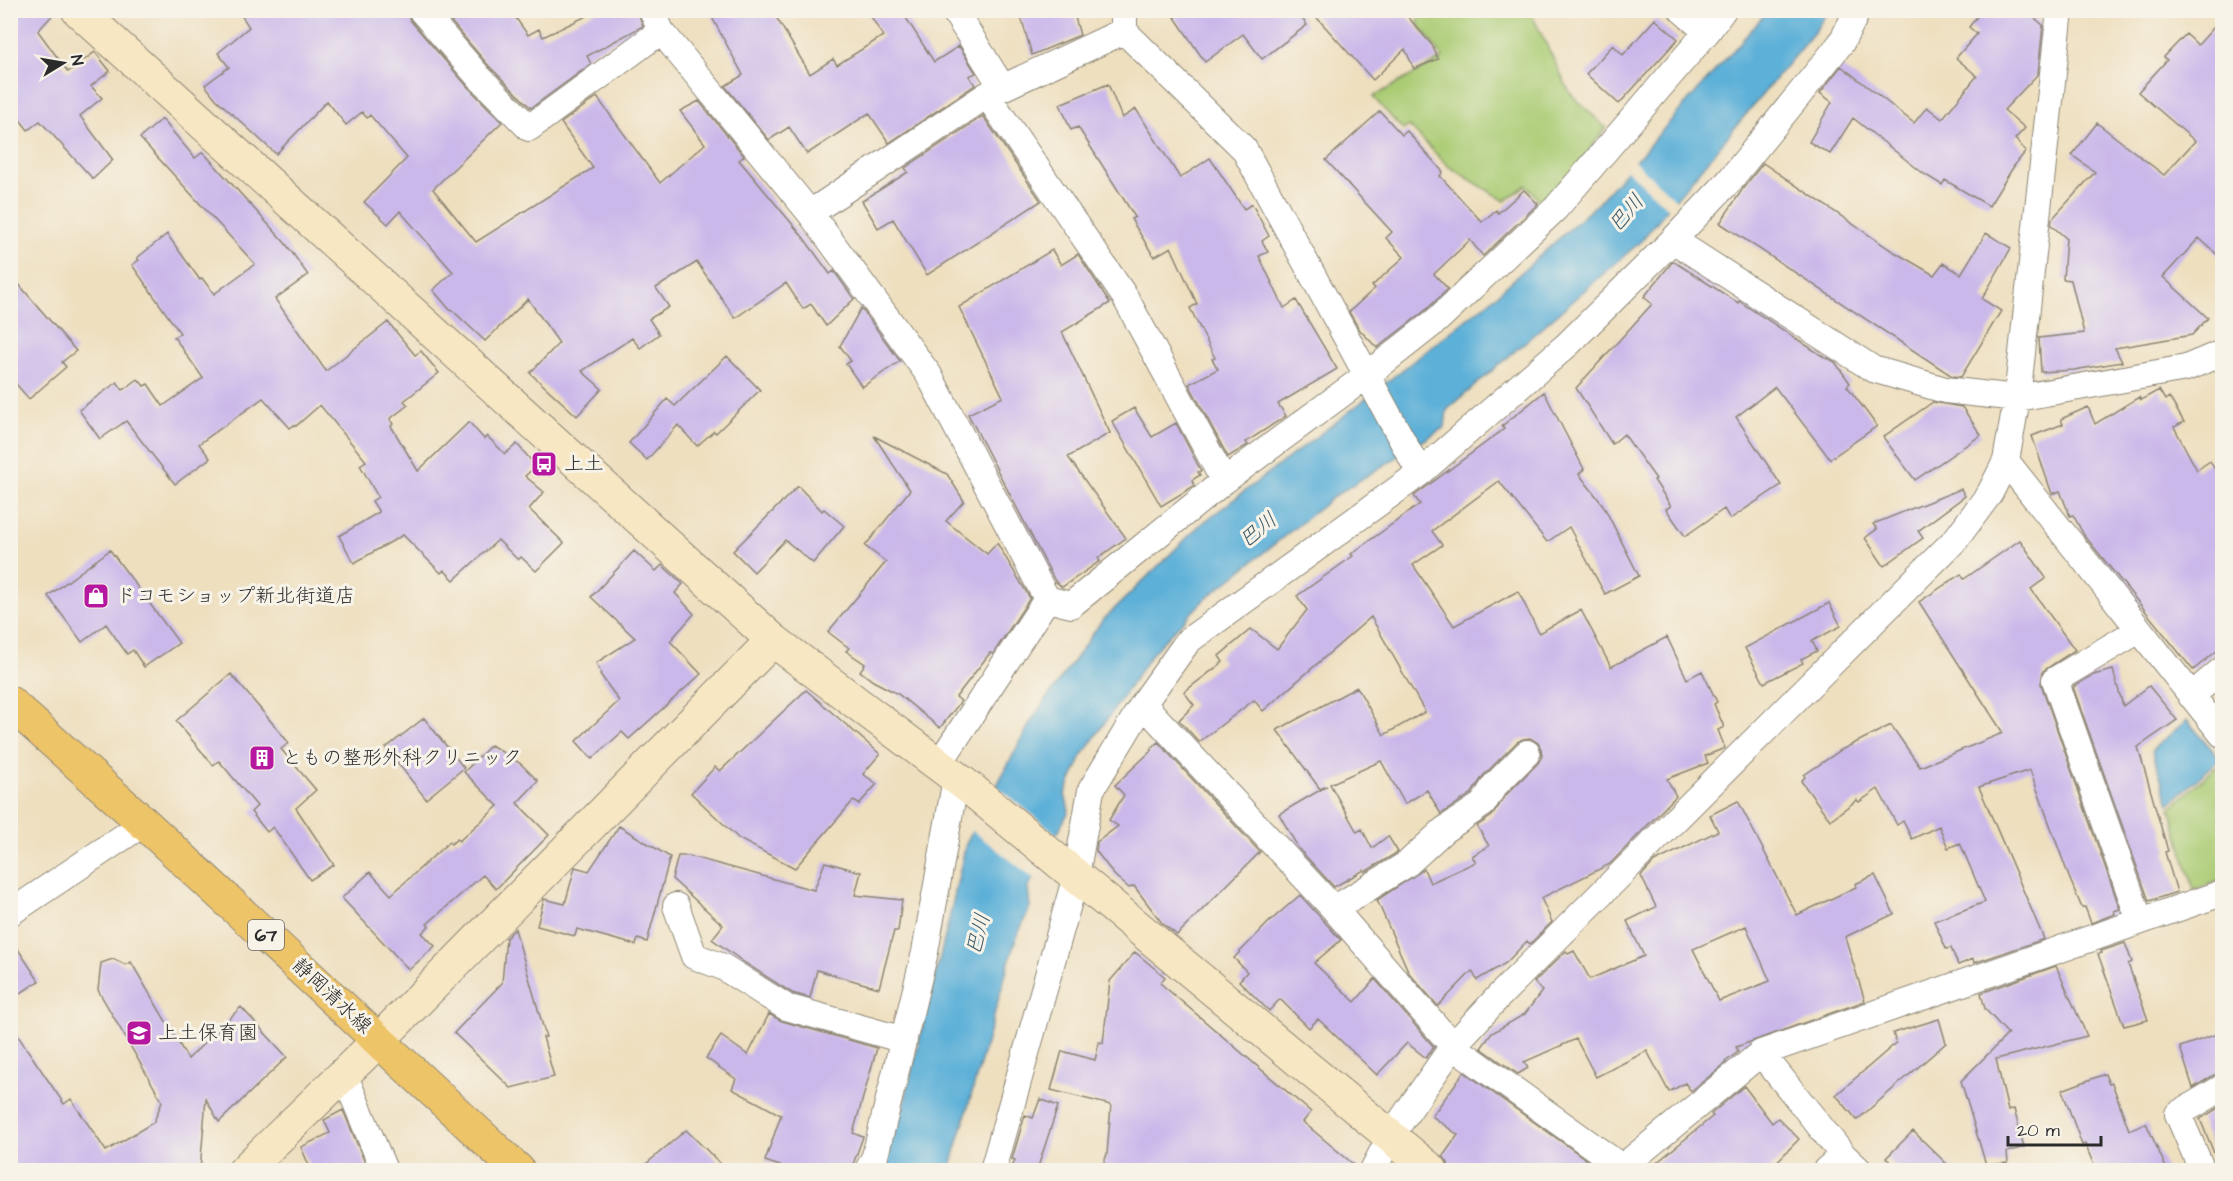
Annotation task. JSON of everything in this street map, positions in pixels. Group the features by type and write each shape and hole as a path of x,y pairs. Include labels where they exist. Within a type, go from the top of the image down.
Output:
{"main road":[{"name":"静岡清水線","path":"10,703 144,823 519,1170"}],"street":[{"path":"78,10 773,640 955,777 1431,1170"},
{"path":"421,10 478,76 530,128 656,21 810,213 928,375 1047,599 1071,605 1224,481 1368,380 1437,320 1556,208 1707,32 1723,10"},
{"path":"954,10 994,91 1125,297 1224,481"},
{"path":"1682,10 1707,32"},
{"path":"993,1170 1091,790 1143,704 1188,642 1418,468 1568,344 1730,181 1841,43 1858,10"},
{"path":"1373,1170 1390,1137 1453,1046 1500,995 1956,539 1990,493 2006,461 2017,398 2060,10"},
{"path":"810,213 994,91 1124,21 1244,149 1418,468"},
{"path":"1673,240 1873,369 1945,390 2017,398 2186,368 2223,353"},
{"path":"2006,461 2223,734"},
{"path":"868,1170 874,1156 925,952 955,777 1047,599"},
{"path":"2139,630 2055,680 2140,921"},
{"path":"245,1170 379,1040 773,640"},
{"path":"2191,696 2223,670"},
{"path":"1143,704 1334,909 1453,1046 1621,1169 1761,1053 2223,893"},
{"path":"1334,909 1407,864 1444,830 1483,804 1494,786 1527,753"},
{"path":"10,913 144,823"},
{"path":"676,906 694,956 723,967 786,1007 904,1040"},
{"path":"1761,1053 1843,1165"},
{"path":"344,1074 384,1170"},
{"path":"2202,1170 2178,1114 2223,1088"}],"green space":[{"path":"1495,10 1497,12 1530,11 1570,93 1606,128 1545,208 1526,185 1505,201 1448,166 1409,126 1403,130 1373,97 1443,58 1417,22 1428,11"},
{"path":"2222,762 2222,880 2194,890 2170,808"}],"water":[{"name":"巴川","path":"1768,11 1828,11 1815,31 1640,242 1447,410 1445,427 1336,495 1204,600 1153,652 1082,756 1065,794 1069,811 1028,888 1030,907 1015,941 950,1170 880,1170 902,1112 966,843 1033,718 1101,622 1200,525 1491,300 1598,203"},
{"path":"2187,720 2220,759 2169,804 2152,750"}],"pier":[{"path":"1632,159 1677,201 1670,210 1625,168"},
{"path":"994,784 1059,836 1036,880 970,829"}],"building":[{"path":"10,10 57,10 38,31 68,72 95,52 110,71 91,86 102,98 80,116 113,160 93,179 40,121 28,130 10,107"},
{"path":"238,10 406,10 410,20 467,86 502,122 433,189 476,242 593,168 561,123 597,97 660,183 705,144 680,111 699,101 744,156 739,160 803,237 830,274 834,271 854,299 826,326 811,304 803,309 786,283 735,318 697,262 656,288 669,307 649,319 659,334 640,348 632,338 582,371 602,389 577,416 530,373 559,343 528,299 485,341 450,310 433,290 453,272 400,211 388,224 364,202 407,158 370,115 367,118 362,112 346,125 327,101 276,154 216,99 205,85 229,67 218,53 249,27"},
{"path":"441,10 510,10 528,35 539,29 543,37 599,10 637,10 643,26 587,56 591,64 531,108 489,66"},
{"path":"708,10 772,10 810,74 833,59 837,65 883,36 867,10 901,10 934,62 959,46 976,73 969,76 975,85 889,143 869,113 807,154 789,127 769,140 725,86 743,75"},
{"path":"1019,10 1073,10 1080,35 1032,55"},
{"path":"1170,10 1296,10 1307,25 1262,59 1243,34 1205,62"},
{"path":"1310,10 1402,10 1432,45 1438,59 1414,69 1405,49 1373,80"},
{"path":"1982,10 2025,10 2043,25 2038,74 2004,110 2025,128 2015,139 2026,151 1989,206 1945,180 1942,185 1924,174 1853,118 1830,154 1809,142 1832,102 1820,93 1841,66 1914,123 1927,107 1942,119 1977,76 1956,58 1977,34 1969,27"},
{"path":"2223,17 2223,260 2199,238 2163,277 2208,318 2192,335 2115,348 2122,362 2074,370 2041,372 2039,338 2084,333 2071,280 2063,279 2066,238 2051,225 2052,219 2095,172 2072,155 2097,123 2164,175 2195,141 2138,92 2167,60 2164,57 2186,34 2198,45"},
{"path":"1655,19 1678,39 1619,104 1586,74 1613,45 1623,55"},
{"path":"1108,84 1122,118 1136,109 1180,178 1210,158 1244,209 1252,204 1269,236 1262,241 1268,252 1259,256 1284,308 1296,300 1337,369 1278,404 1286,416 1246,442 1248,445 1228,457 1189,384 1218,369 1212,359 1215,358 1190,308 1197,304 1171,247 1154,257 1131,219 1135,217 1078,127 1071,130 1060,104"},
{"path":"1380,111 1402,135 1407,131 1443,172 1440,176 1482,222 1496,210 1498,213 1524,190 1538,204 1483,256 1470,240 1434,274 1448,289 1427,309 1377,348 1359,329 1349,312 1375,288 1372,286 1404,257 1386,238 1392,232 1326,160"},
{"path":"983,116 1041,201 927,275 893,219 878,228 862,201 908,172 905,168"},
{"path":"162,119 195,158 203,152 286,244 308,275 275,299 326,371 388,322 415,355 421,351 439,373 404,401 408,405 390,419 393,424 391,426 418,471 469,422 484,439 487,436 505,454 517,444 536,466 525,476 544,492 529,509 564,543 536,571 521,557 518,560 498,540 454,580 444,570 441,573 403,535 354,563 339,536 379,512 372,501 378,497 360,465 366,461 320,405 296,426 290,428 263,398 199,444 210,458 175,484 126,421 100,439 79,410 117,382 123,390 138,379 144,386 148,384 163,406 203,378 174,337 180,333 132,265 139,260 137,258 167,234 200,280 202,278 214,294 255,264 140,138"},
{"path":"1763,163 1891,250 1934,275 1943,263 1961,274 1986,233 2011,248 1982,299 2001,311 1961,377 1952,376 1720,223"},
{"path":"1052,250 1061,265 1078,254 1110,303 1062,332 1110,433 1068,457 1126,538 1098,558 1100,561 1062,587 1055,581 968,414 1003,397 959,307"},
{"path":"1673,261 1835,362 1850,383 1847,386 1877,426 1830,459 1775,387 1736,417 1781,485 1730,519 1724,509 1685,536 1666,509 1671,506 1654,480 1656,479 1624,434 1612,444 1576,388 1652,304 1644,297"},
{"path":"10,274 76,351 62,362 66,367 29,399 10,377"},
{"path":"861,308 900,361 862,387 846,364 851,361 840,346"},
{"path":"727,356 760,390 716,433 714,431 697,446 678,425 647,460 629,443 667,399 675,406"},
{"path":"2159,390 2165,400 2169,397 2184,422 2174,427 2197,470 2210,461 2223,484 2223,646 2193,670 2084,535 2073,515 2070,516 2060,491 2052,494 2032,436 2063,424 2061,419 2088,407 2095,424 2139,397 2141,400"},
{"path":"1544,392 1584,469 1579,474 1603,505 1639,576 1605,594 1569,527 1547,542 1499,481 1432,531 1442,545 1413,565 1454,626 1518,591 1539,633 1581,610 1611,667 1667,637 1687,679 1702,671 1717,702 1714,704 1724,727 1718,730 1725,748 1705,756 1708,763 1667,779 1676,796 1610,864 1541,898 1552,922 1530,944 1527,941 1506,963 1477,980 1472,971 1438,1006 1409,973 1377,900 1424,869 1430,883 1476,862 1472,856 1489,846 1477,826 1492,816 1506,795 1538,763 1542,756 1538,743 1530,738 1517,742 1483,776 1472,793 1441,814 1427,790 1405,804 1381,761 1330,784 1357,832 1362,829 1372,848 1388,836 1398,852 1334,887 1299,849 1279,814 1327,786 1320,789 1277,730 1357,687 1384,735 1425,712 1371,617 1263,711 1254,700 1199,742 1179,720 1194,705 1184,692 1223,662 1219,656 1251,629 1277,649 1307,610 1297,596 1420,504 1414,496 1504,429 1502,426"},
{"path":"1933,402 1962,407 1981,435 1915,480 1883,437"},
{"path":"1134,408 1152,437 1176,423 1201,471 1198,472 1200,475 1192,480 1194,486 1161,506 1112,421"},
{"path":"874,436 947,474 964,501 946,521 987,554 997,543 1030,598 993,654 990,653 956,697 961,701 940,728 898,694 873,681 860,671 865,664 846,651 849,648 828,632 886,562 865,546 910,490"},
{"path":"798,486 822,511 824,509 844,526 813,563 785,540 754,572 733,551"},
{"path":"1961,489 1965,496 1918,531 1923,538 1884,566 1865,538 1877,529 1873,524"},
{"path":"2020,540 2046,578 2031,589 2075,650 2043,671 2041,684 2120,909 2114,911 2115,914 2091,923 2069,877 2030,770 1979,787 2044,939 1974,963 1973,959 1958,965 1951,948 1946,949 1934,921 1985,902 1960,843 1948,848 1939,826 1912,839 1903,821 1897,825 1878,789 1859,802 1857,800 1830,820 1801,781 1804,775 1841,750 1891,725 1920,767 2003,733 1919,602 1961,574 1964,579"},
{"name":"ドコモショップ新北街道店","path":"110,550 179,643 144,667 133,650 127,654 106,624 82,642 48,596"},
{"path":"634,551 656,571 662,565 683,584 675,593 694,614 670,641 701,674 629,739 622,732 592,759 576,741 619,701 600,674 596,663 635,638 591,597"},
{"path":"1829,603 1841,626 1812,641 1817,651 1801,659 1803,663 1764,683 1745,648"},
{"path":"2113,670 2123,706 2149,686 2177,720 2138,747 2168,851 2165,852 2177,892 2149,901 2073,687 2093,675"},
{"name":"ともの整形外科クリニック","path":"231,674 289,743 281,749 316,790 296,808 334,865 310,880 273,827 267,832 251,812 257,806 219,761 213,765 176,721"},
{"path":"806,690 880,754 863,774 877,784 859,804 853,801 795,868 739,839 691,793 715,767 720,771"},
{"path":"424,718 464,768 426,799 386,748"},
{"path":"1158,742 1260,852 1177,935 1162,923 1134,886 1129,888 1115,876 1096,851 1097,842 1118,826 1109,820 1124,795 1115,785"},
{"path":"491,745 521,764 538,781 517,803 549,835 496,889 483,875 427,924 429,926 422,933 435,946 409,970 342,898 370,872 391,895 449,842 451,844 457,839 459,841 498,806 464,772"},
{"path":"1738,801 1797,915 1856,887 1855,884 1875,875 1894,914 1845,937 1865,1001 1736,1047 1738,1052 1691,1091 1685,1083 1669,1092 1647,1051 1596,1077 1576,1039 1524,1062 1528,1068 1518,1074 1481,1048 1492,1033 1525,1014 1542,991 1534,982 1566,951 1568,954 1574,951 1590,979 1644,956 1627,921 1656,907 1641,876 1654,862 1718,831 1710,815","holes":["1746,926 1770,981 1719,1001 1693,949"]},
{"path":"619,826 670,857 647,942 638,939 636,945 577,929 575,936 537,926 544,899 565,904 575,867 589,871"},
{"path":"678,856 689,856 814,890 825,862 861,872 855,895 902,900 898,931 894,931 879,988 817,970 810,998 792,993 745,963 712,939 723,925 672,879"},
{"path":"1300,895 1341,940 1314,963 1355,1002 1375,979 1434,1047 1426,1058 1407,1043 1377,1075 1318,1019 1309,1028 1280,999 1269,1011 1239,981 1247,972 1234,958 1269,922"},
{"path":"515,929 546,1037 543,1037 554,1077 511,1088 454,1033 502,983 506,938"},
{"path":"10,937 39,981 10,1000"},
{"path":"2125,943 2132,962 2128,964 2148,1020 2124,1026 2098,954"},
{"path":"1135,952 1165,977 1160,983 1311,1112 1303,1122 1358,1170 1101,1170 1107,1154 1111,1105 1051,1090 1062,1051 1095,1060 1099,1042 1103,1043 1110,981"},
{"path":"113,959 126,965 131,962 188,1059 241,1007 287,1057 219,1122 206,1099 200,1170 10,1170 10,1024 64,1104 71,1099 106,1151 154,1122 162,1101 98,990 101,963"},
{"path":"2056,966 2087,1036 1996,1059 2008,1111 2014,1109 2024,1147 2007,1152 2008,1163 1986,1165 1961,1081 2008,1034 1985,1009 1981,993"},
{"path":"769,1014 782,1021 877,1048 853,1133 863,1137 851,1170 792,1170 765,1161 781,1115 732,1089 736,1079 706,1058 721,1036 748,1055"},
{"path":"1939,1019 1946,1043 1857,1120 1836,1095 1896,1043 1893,1033"},
{"path":"2223,1032 2223,1073 2214,1075 2193,1088 2180,1047"},
{"path":"1464,1072 1601,1170 1449,1170 1448,1163 1443,1156 1458,1135 1432,1116"},
{"path":"2105,1074 2109,1084 2112,1083 2129,1130 2146,1123 2167,1170 2096,1170 2085,1144 2082,1145 2062,1090"},
{"path":"1744,1086 1772,1123 1778,1118 1799,1139 1769,1170 1648,1170 1713,1116 1711,1114"},
{"path":"1040,1099 1058,1106 1037,1170 1011,1170 1025,1115 1033,1118"},
{"path":"2223,1105 2223,1170 2221,1170 2200,1119"},
{"path":"343,1110 368,1170 311,1170 301,1147 330,1133 324,1120"},
{"path":"686,1130 727,1170 639,1170"},
{"path":"1913,1131 1953,1170 1899,1170 1886,1158"}],"place":[{"name":"上土","path":"544,464"},
{"name":"ドコモショップ新北街道店","path":"96,596"},
{"name":"ともの整形外科クリニック","path":"262,758"},
{"name":"上土保育園","path":"139,1033"}]}
